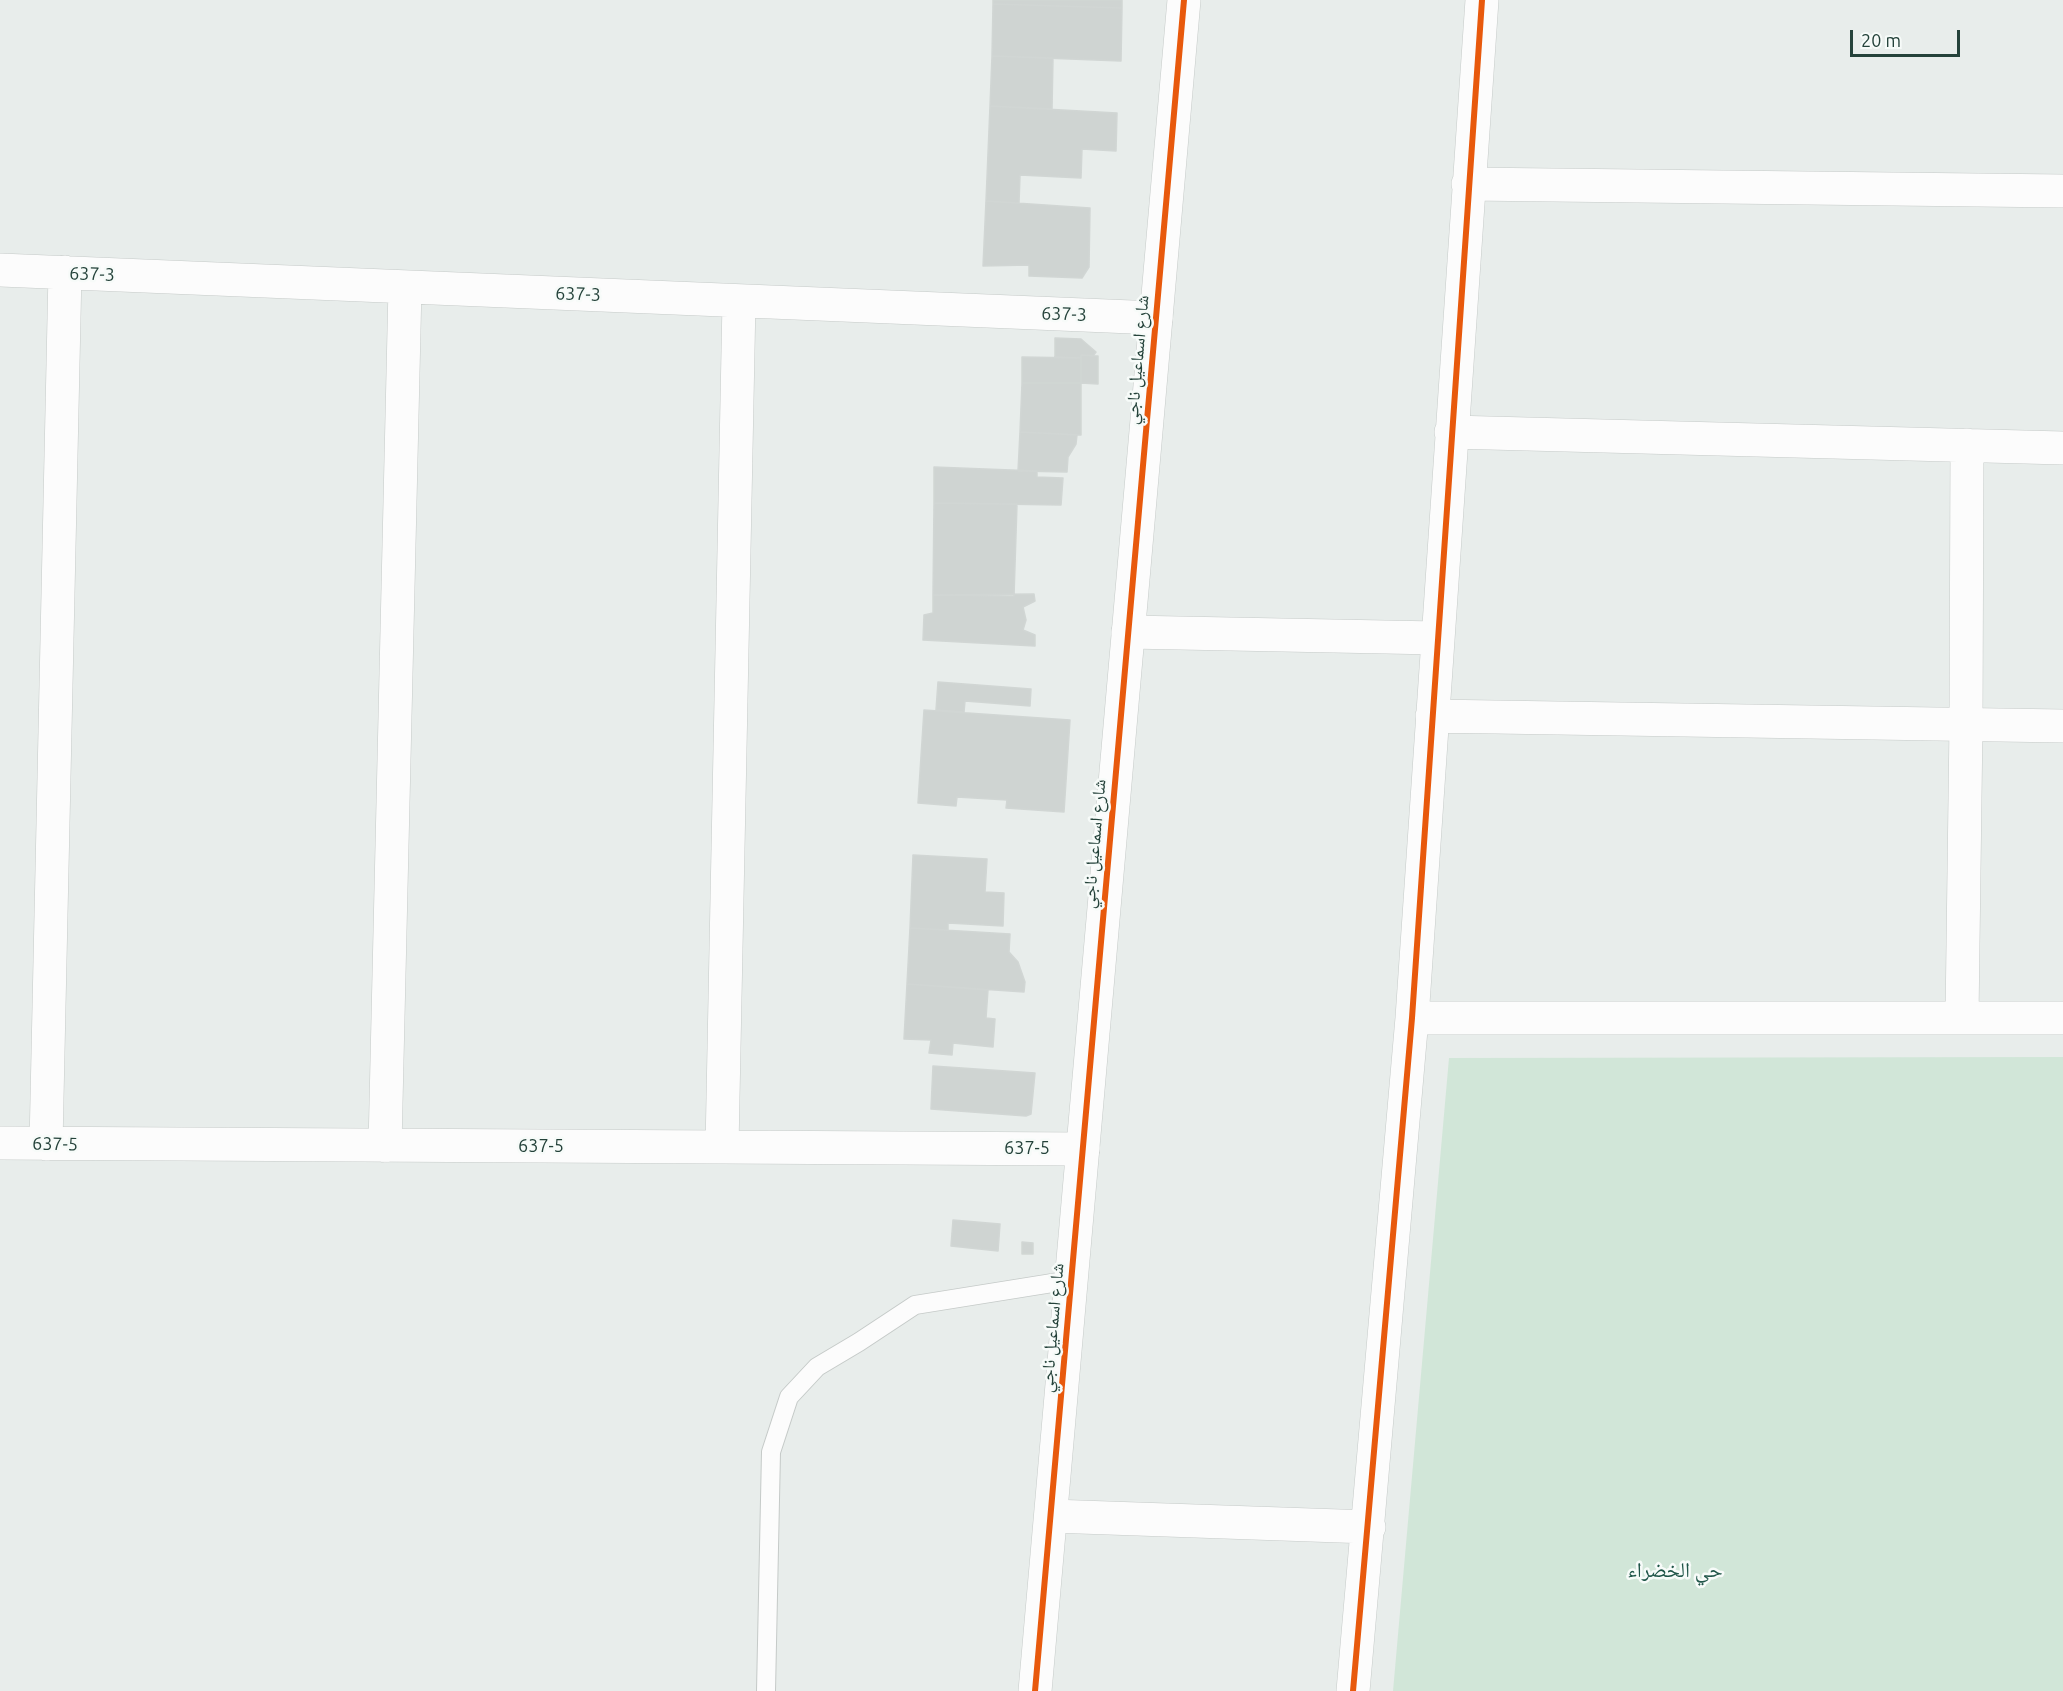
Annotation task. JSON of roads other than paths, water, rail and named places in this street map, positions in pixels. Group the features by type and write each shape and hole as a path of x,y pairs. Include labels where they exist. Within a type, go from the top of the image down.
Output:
{"street":[{"name":"شارع اسماعيل ناجي","path":"1035,1691 1184,0"},
{"path":"1353,1691 1412,1018 1482,0"},
{"path":"1468,184 2063,191"},
{"name":"637-3","path":"0,270 1156,318"},
{"path":"46,1144 65,272"},
{"path":"385,1146 405,287"},
{"path":"722,1147 739,301"},
{"path":"1452,432 2063,448"},
{"path":"1962,1017 1966,724 1966,446"},
{"path":"1128,632 1437,638"},
{"path":"1432,716 2063,726"},
{"path":"1412,1018 2063,1018"},
{"name":"637-5","path":"0,1143 1083,1149"},
{"path":"1051,1516 1369,1527"}],"lane":[{"path":"766,1691 771,1452 789,1397 817,1367 915,1305 1071,1280"}],"district":[{"name":"حي الخضراء","path":"1675,1570"}]}
